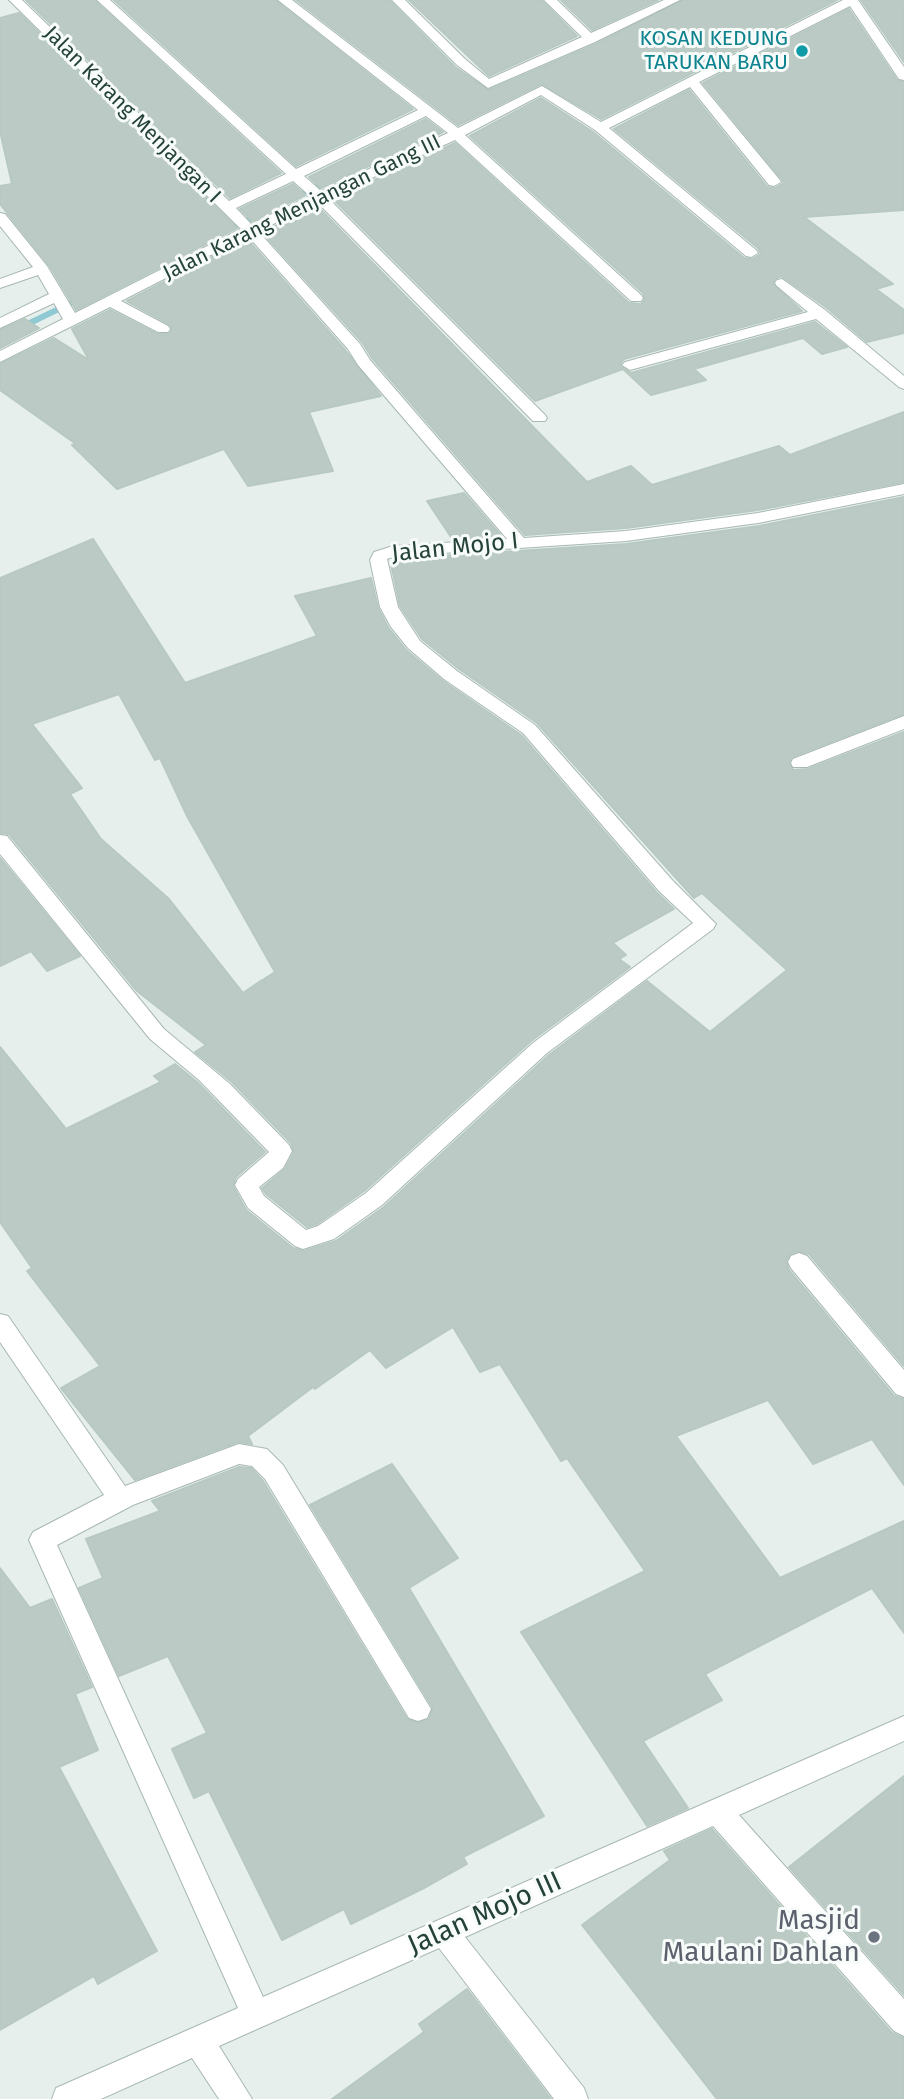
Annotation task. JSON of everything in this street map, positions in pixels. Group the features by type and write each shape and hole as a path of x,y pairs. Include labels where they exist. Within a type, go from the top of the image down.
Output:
{"street":[{"name":"Jalan Karang Menjangan I","path":"15,0 248,228 355,347 363,362 518,541"},
{"path":"103,0 317,196 539,418"},
{"path":"284,0 453,131 636,298"},
{"path":"398,0 461,62 486,83 491,84 674,0"},
{"path":"551,0 591,38"},
{"path":"600,127 852,0 904,76"},
{"path":"512,76 539,89 600,127 751,253"},
{"path":"692,81 774,182"},
{"name":"Jalan Karang Menjangan Gang III","path":"0,357 248,228 539,89"},
{"path":"227,209 429,113"},
{"path":"0,218 42,269 71,320"},
{"path":"0,284 42,269"},
{"path":"782,283 904,384"},
{"path":"0,324 60,297"},
{"path":"110,301 163,329"},
{"path":"629,365 820,313"},
{"name":"Jalan Mojo I","path":"0,841 158,1034 187,1055 246,1112 281,1151 275,1162 246,1185 256,1202 303,1240 326,1233 374,1199 540,1048 706,924 666,886 529,729 421,651 407,637 389,607 378,560 386,552 518,541 626,536 758,518 904,489"},
{"path":"800,763 904,722"},
{"path":"799,1262 904,1387"},
{"path":"0,1323 120,1499"},
{"path":"256,2015 118,1703 43,1545 46,1537 120,1499 239,1454 258,1456 265,1460 418,1709"},
{"name":"Jalan Mojo III","path":"67,2099 718,1811 900,1736"},
{"path":"718,1811 904,2021"},
{"path":"444,1932 573,2099"},
{"path":"198,2040 237,2099"}],"building":[{"path":"26,0 94,0 281,173 230,198"},
{"path":"114,0 275,0 413,109 296,166"},
{"path":"296,0 389,0 455,67 489,90 596,44 682,0 837,0 601,119 541,84 458,125"},
{"path":"409,0 541,0 577,36 489,76"},
{"path":"561,0 658,0 592,30"},
{"path":"861,0 904,0 904,62"},
{"path":"849,9 897,80 904,82 904,210 804,217 893,284 876,289 904,310 904,333 867,342 827,308 781,276 775,279 773,284 802,311 624,359 619,365 631,373 815,322 847,347 822,354 803,338 694,369 706,380 651,395 623,369 535,401 333,199 455,143 629,303 641,304 645,299 643,293 470,136 541,98 593,132 744,258 752,259 761,254 758,248 614,129 689,90 767,187 775,188 784,183 781,178 703,83"},
{"path":"19,13 237,228 76,310 49,265 0,204 0,186 12,184 0,131 0,18"},
{"path":"426,119 443,132 321,188 309,177"},
{"path":"293,184 305,195 252,221 240,209"},
{"path":"317,206 587,482 631,466 652,485 779,446 790,455 904,412 904,482 758,510 626,528 525,535 372,358 362,342 262,232"},
{"path":"247,239 346,351 381,396 309,412 333,471 248,486 224,449 117,489 72,445 76,444 0,390 0,364 54,338 89,360 72,329 110,310 157,334 170,333 172,328 169,324 127,301"},
{"path":"25,319 39,328 0,348 0,330"},
{"path":"464,493 502,537 453,540 427,501"},
{"path":"904,497 904,714 792,757 789,762 793,770 808,769 904,732 904,1366 809,1254 798,1251 790,1254 786,1261 789,1270 894,1396 904,1399 904,1485 872,1439 813,1464 768,1400 676,1436 780,1578 904,1521 904,1633 872,1588 705,1674 722,1700 643,1741 688,1808 647,1826 521,1632 645,1571 567,1458 561,1461 500,1364 480,1372 453,1327 386,1368 370,1350 315,1389 313,1387 248,1436 252,1444 238,1442 135,1480 61,1388 100,1366 27,1271 32,1268 0,1222 0,1047 66,1129 161,1082 154,1076 175,1064 197,1082 265,1152 236,1177 233,1186 246,1210 293,1248 304,1251 336,1241 384,1207 549,1055 647,981 710,1032 787,970 702,893 694,898 537,723 459,669 422,639 400,606 391,564 439,556 626,544 759,526"},
{"path":"93,539 185,683 317,636 295,596 371,578 378,608 389,629 406,650 443,681 521,735 657,893 674,909 613,943 626,955 619,959 630,967 531,1041 364,1191 317,1224 307,1227 262,1188 285,1169 294,1152 291,1143 232,1082 195,1052 206,1045 137,991 9,834 0,833 0,578","holes":["119,694 155,760 160,758 187,816 275,972 264,979 267,985 262,980 243,993 169,899 101,839 70,794 82,788 32,724"]},
{"path":"0,858 80,956 47,971 31,951 0,966"},
{"path":"392,1464 458,1558 409,1588 544,1816 463,1857 467,1864 426,1887 351,1924 344,1909 282,1940 209,1791 194,1798 172,1749 207,1733 168,1656 119,1676 79,1588 103,1578 86,1539 160,1511 152,1501 239,1467 251,1468 263,1481 407,1719 419,1723 429,1719 433,1708 310,1505"},
{"path":"0,1568 30,1608 52,1599 92,1687 75,1694 98,1750 59,1767 157,1951 98,1984 94,1976 0,2030"},
{"name":"Masjid Maulani Dahlan","path":"904,1776 904,1995 789,1867"},
{"path":"712,1829 892,2033 904,2038 904,2099 717,2099 582,1925 670,1860 664,1851"},
{"path":"467,1989 551,2099 332,2099 424,2032 419,2024"}],"waterway":[{"path":"215,235 337,177"},
{"path":"0,338 91,294"}],"place":[{"name":"KOSAN KEDUNG TARUKAN BARU","path":"802,51"},
{"name":"Masjid Maulani Dahlan","path":"874,1937"}]}
